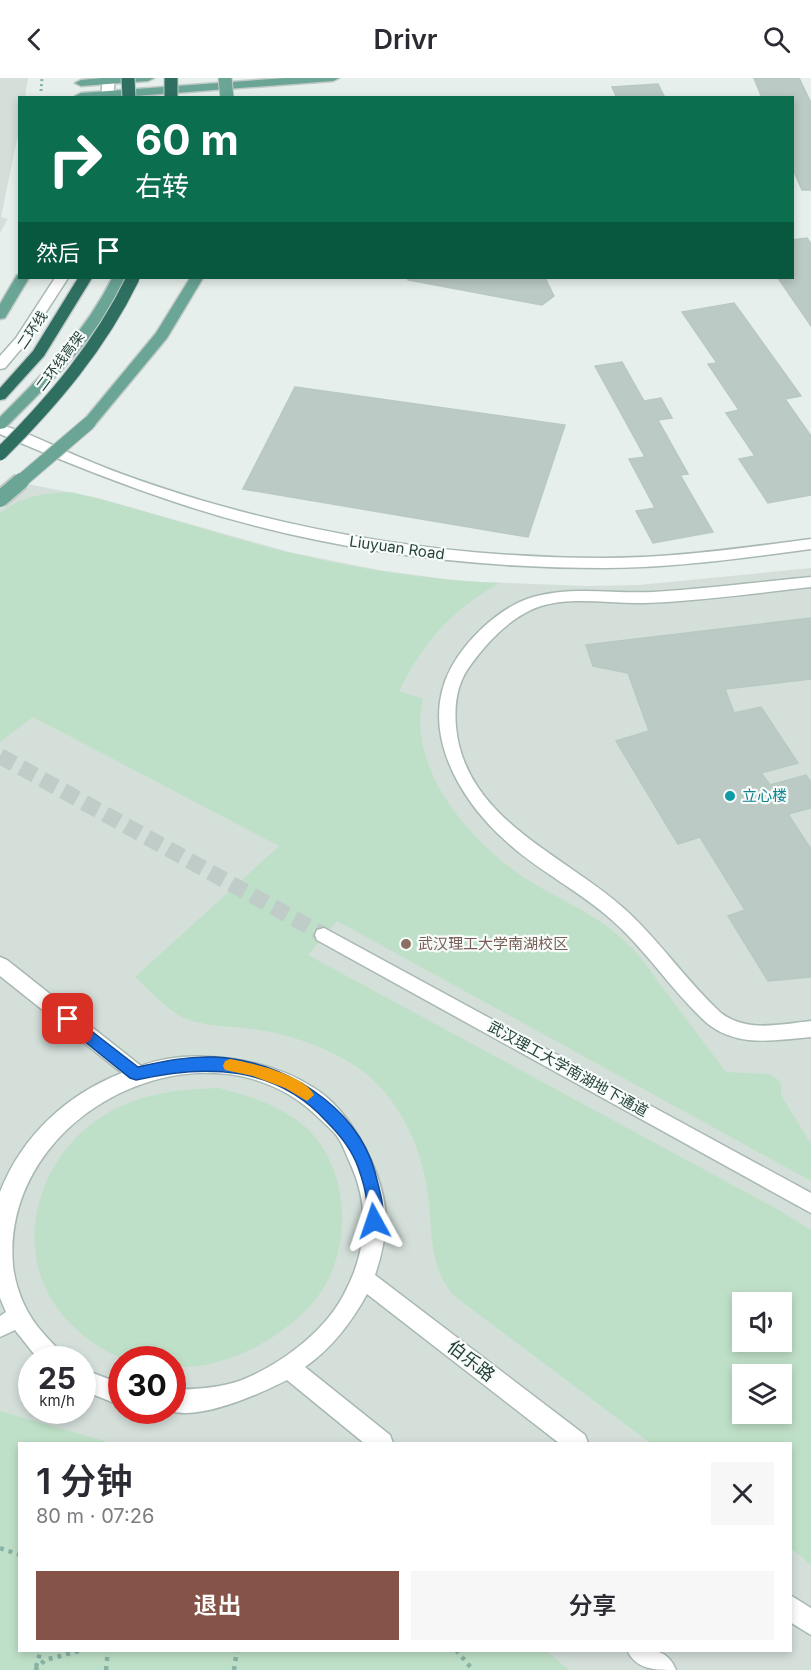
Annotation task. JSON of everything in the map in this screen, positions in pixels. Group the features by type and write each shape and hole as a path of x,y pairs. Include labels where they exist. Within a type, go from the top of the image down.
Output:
{"highway":[{"path":"128,78 129,96"},
{"path":"166,91 171,78"},
{"name":"二环线","path":"0,396 39,353 84,279"},
{"name":"二环线高架","path":"0,454 39,415 74,373 106,328 132,279"}],"main road":[{"path":"81,96 81,80 148,78"},
{"path":"225,78 227,96"},
{"path":"108,96 333,78"},
{"path":"0,315 21,279"},
{"path":"0,427 59,365 110,300 118,279"},
{"path":"0,499 89,423 162,334 195,279"}],"street":[{"path":"108,96 109,79"},
{"path":"0,365 21,340 60,279"},
{"name":"Liuyuan Road","path":"0,427 78,464 250,519 366,545 538,562 610,563 700,558 811,544"},
{"path":"811,582 654,598 554,599 531,604 504,621 468,655 455,674 445,705 447,728 456,756 474,791 513,838 606,904 655,952 716,1020 736,1030 751,1034 811,1029"},
{"name":"武汉理工大学南湖地下通道","path":"324,935 811,1204"},
{"path":"0,965 136,1073"},
{"path":"38,1346 9,1322 0,1252 6,1182 31,1149 60,1117 95,1091 136,1073 176,1064 216,1063 254,1070 291,1084 322,1105 347,1133 365,1165 374,1202 374,1240 364,1279 346,1312 321,1342 289,1368 248,1388 203,1400 186,1401"},
{"name":"伯乐路","path":"364,1279 576,1442"},
{"path":"289,1368 381,1442"},
{"path":"792,1609 811,1623"},
{"path":"642,1652 664,1670"}],"path":[{"path":"42,78 42,91"},
{"path":"0,1548 18,1554"},
{"path":"35,1669 40,1652"},
{"path":"35,1669 45,1660 75,1652"},
{"path":"106,1670 108,1652"},
{"path":"234,1670 237,1652"},
{"path":"458,1652 473,1670"}],"shaded area":[{"path":"0,78 28,78 25,96 18,96 18,135 1,217 8,219 0,233"},
{"name":"武汉理工大学南湖校区","path":"8,480 98,498 289,552 379,570 459,581 587,586 639,585 811,568 811,1670 0,1670 0,487"}],"green space":[{"path":"71,492 260,545 339,564 392,573 499,583 466,605 440,629 419,657 399,691 423,699 420,725 424,751 433,776 446,800 463,822 502,861 536,885 606,925 632,948 726,1072 770,1074 781,1082 781,1095 811,1144 811,1181 337,921 308,955 779,1210 811,1230 811,1565 792,1549 792,1442 649,1442 454,1296 445,1284 435,1258 427,1188 415,1143 401,1115 372,1079 346,1060 299,1040 267,1031 209,1025 184,1018 165,1005 135,977 279,846 33,717 0,742 0,513 25,499"},
{"path":"219,1088 241,1094 283,1111 302,1124 318,1141 330,1161 338,1183 342,1206 342,1230 338,1253 330,1275 319,1295 298,1318 265,1342 237,1356 205,1365 186,1367 186,1346 108,1346 108,1352 79,1332 67,1320 47,1292 37,1262 35,1230 40,1198 53,1169 72,1142 96,1120 126,1104 160,1093"},
{"path":"0,1411 18,1416 18,1424 45,1424 108,1442 18,1442 18,1652 547,1652 569,1670 0,1670"}],"building":[{"path":"754,78 799,78 811,103 811,190 802,190 794,172 794,96 761,96"},
{"path":"658,84 664,96 616,96 612,87"},
{"path":"807,238 811,244 811,326 779,279 794,279 794,240"},
{"path":"546,279 554,296 542,305 408,280"},
{"path":"734,303 801,396 785,399 811,436 811,495 768,503 739,459 755,456 726,413 739,410 708,364 717,363 682,312"},
{"path":"622,362 644,401 661,398 672,418 658,420 688,474 680,475 713,532 653,543 636,511 655,508 629,459 645,457 595,366"},
{"path":"295,387 565,425 528,537 243,489"},
{"name":"立心楼","path":"811,618 811,679 725,689 734,713 761,707 798,763 761,773 770,785 806,775 811,782 811,808 788,814 811,849 811,977 768,981 728,916 745,910 700,837 678,844 616,741 649,731 628,673 593,666 586,645"}],"tunnel":[{"path":"0,756 324,935"}],"slow traffic":[{"path":"230,1066 254,1070 291,1084 307,1095"}],"place":[{"name":"立心楼","path":"730,796"},
{"name":"武汉理工大学南湖校区","path":"406,944"}],"route":[{"path":"68,1019 136,1073 176,1064 216,1063 254,1070 291,1084 322,1105 347,1133 365,1165 374,1202 374,1221"}]}
